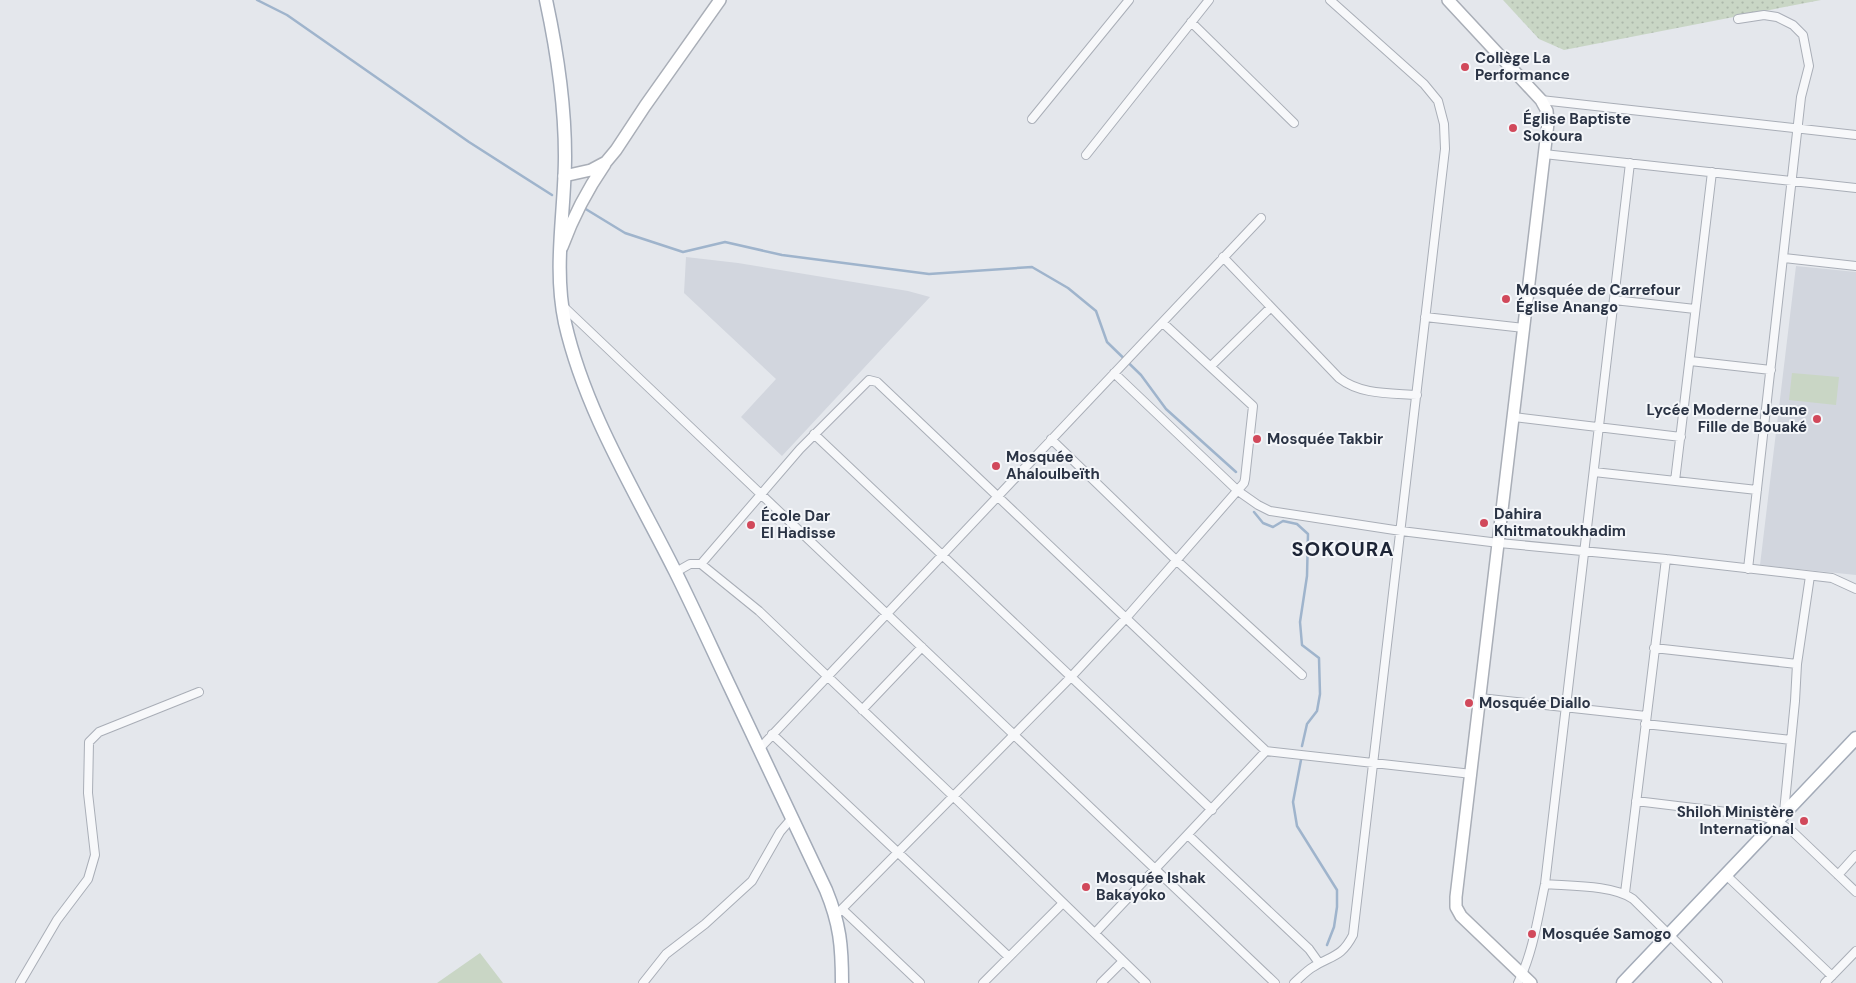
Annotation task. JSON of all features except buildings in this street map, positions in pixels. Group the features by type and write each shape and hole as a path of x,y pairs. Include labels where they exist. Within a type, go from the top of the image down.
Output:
{"main road":[{"path":"546,0 553,30 559,80 564,155 559,257 561,304 569,336 585,386 629,482 676,572 758,749 839,912 842,983"},
{"path":"1623,983 1856,738"}],"street":[{"path":"559,257 573,218 589,187 720,0"},
{"path":"1032,119 1129,0"},
{"path":"1086,155 1209,0"},
{"path":"1294,983 1310,968 1342,951 1353,935 1445,148 1444,124 1438,101 1424,84 1330,0"},
{"path":"1448,0 1541,100 1547,111 1548,124 1456,907 1461,916 1520,979 1531,983"},
{"path":"1738,19 1764,15 1777,17 1793,25 1803,34 1809,66 1801,97 1748,569"},
{"path":"1191,22 1294,123"},
{"path":"1541,100 1856,134"},
{"path":"1544,154 1856,188"},
{"path":"564,176 591,170 606,162"},
{"path":"1520,979 1536,928 1545,884 1630,163"},
{"path":"1675,481 1712,172"},
{"path":"758,749 1261,218"},
{"path":"1223,257 1270,308 1348,385 1359,390 1417,395"},
{"path":"1784,258 1856,266"},
{"path":"1614,300 1695,310"},
{"path":"561,304 1275,983"},
{"path":"1211,366 1270,308"},
{"path":"1426,317 1524,328"},
{"path":"920,983 839,912 1071,677 1126,618 1238,491 1245,479 1253,406 1163,323"},
{"path":"1690,361 1771,370"},
{"path":"1114,373 1238,491 1270,511 1401,531 1499,543 1666,559 1832,578 1856,589"},
{"path":"701,564 814,434 869,380 873,380 878,382 1266,751 1472,774"},
{"path":"1514,417 1680,437"},
{"path":"814,434 1212,810"},
{"path":"1051,439 1176,560 1302,675"},
{"path":"1594,472 1757,490"},
{"path":"1625,893 1666,559"},
{"path":"676,572 690,564 701,564 759,612 1146,983"},
{"path":"1780,817 1791,740 1797,664 1810,576"},
{"path":"862,710 922,647"},
{"path":"1654,648 1797,664"},
{"path":"20,983 57,920 88,879 95,855 88,793 89,742 99,732 199,692"},
{"path":"1480,698 1566,708 1791,740"},
{"path":"772,734 1009,957"},
{"path":"1095,933 1266,751"},
{"path":"1636,801 1780,817 1793,832 1856,892"},
{"path":"643,983 666,954 705,924 752,881 780,832 792,818"},
{"path":"1188,835 1309,949 1319,963"},
{"path":"1838,875 1856,856"},
{"path":"1726,874 1832,976"},
{"path":"1545,884 1625,893 1718,983"},
{"path":"982,983 1063,903"},
{"path":"1825,983 1856,951"},
{"path":"1101,983 1124,960"}],"shaded area":[{"path":"686,257 738,263 908,291 930,297 782,456 741,417 776,379 684,293"},
{"name":"Lycée Moderne Jeune Fille de Bouaké","path":"1796,266 1856,272 1856,575 1760,565"}],"green space":[{"path":"1503,0 1821,0 1564,50 1539,39"},
{"path":"1792,373 1839,377 1836,405 1789,400"},
{"path":"480,953 503,983 437,983"}],"waterway":[{"path":"257,0 287,15 469,142 552,195"},
{"path":"584,208 625,233 683,252 725,242 782,255 929,274 1032,267 1068,288 1096,311 1107,342 1141,375 1166,409 1236,472"},
{"path":"1254,512 1263,523 1273,527 1283,521 1297,524 1308,534 1307,576 1300,622 1302,645 1319,658 1320,694 1317,711 1307,724 1302,746"},
{"path":"1301,760 1293,802 1297,826 1337,890 1334,927 1327,945"}],"place":[{"name":"Collège La Performance","path":"1465,67"},
{"name":"Église Baptiste Sokoura","path":"1513,128"},
{"name":"Mosquée de Carrefour Église Anango","path":"1506,299"},
{"name":"Lycée Moderne Jeune Fille de Bouaké","path":"1817,419"},
{"name":"Mosquée Takbir","path":"1257,439"},
{"name":"Mosquée Ahaloulbeïth","path":"996,466"},
{"name":"Dahira Khitmatoukhadim","path":"1484,523"},
{"name":"École Dar El Hadisse","path":"751,525"},
{"name":"Mosquée Diallo","path":"1469,703"},
{"name":"Shiloh Ministère International","path":"1804,821"},
{"name":"Mosquée Ishak Bakayoko","path":"1086,887"},
{"name":"Mosquée Samogo","path":"1532,934"}],"district":[{"name":"SOKOURA","path":"1343,549"}]}
